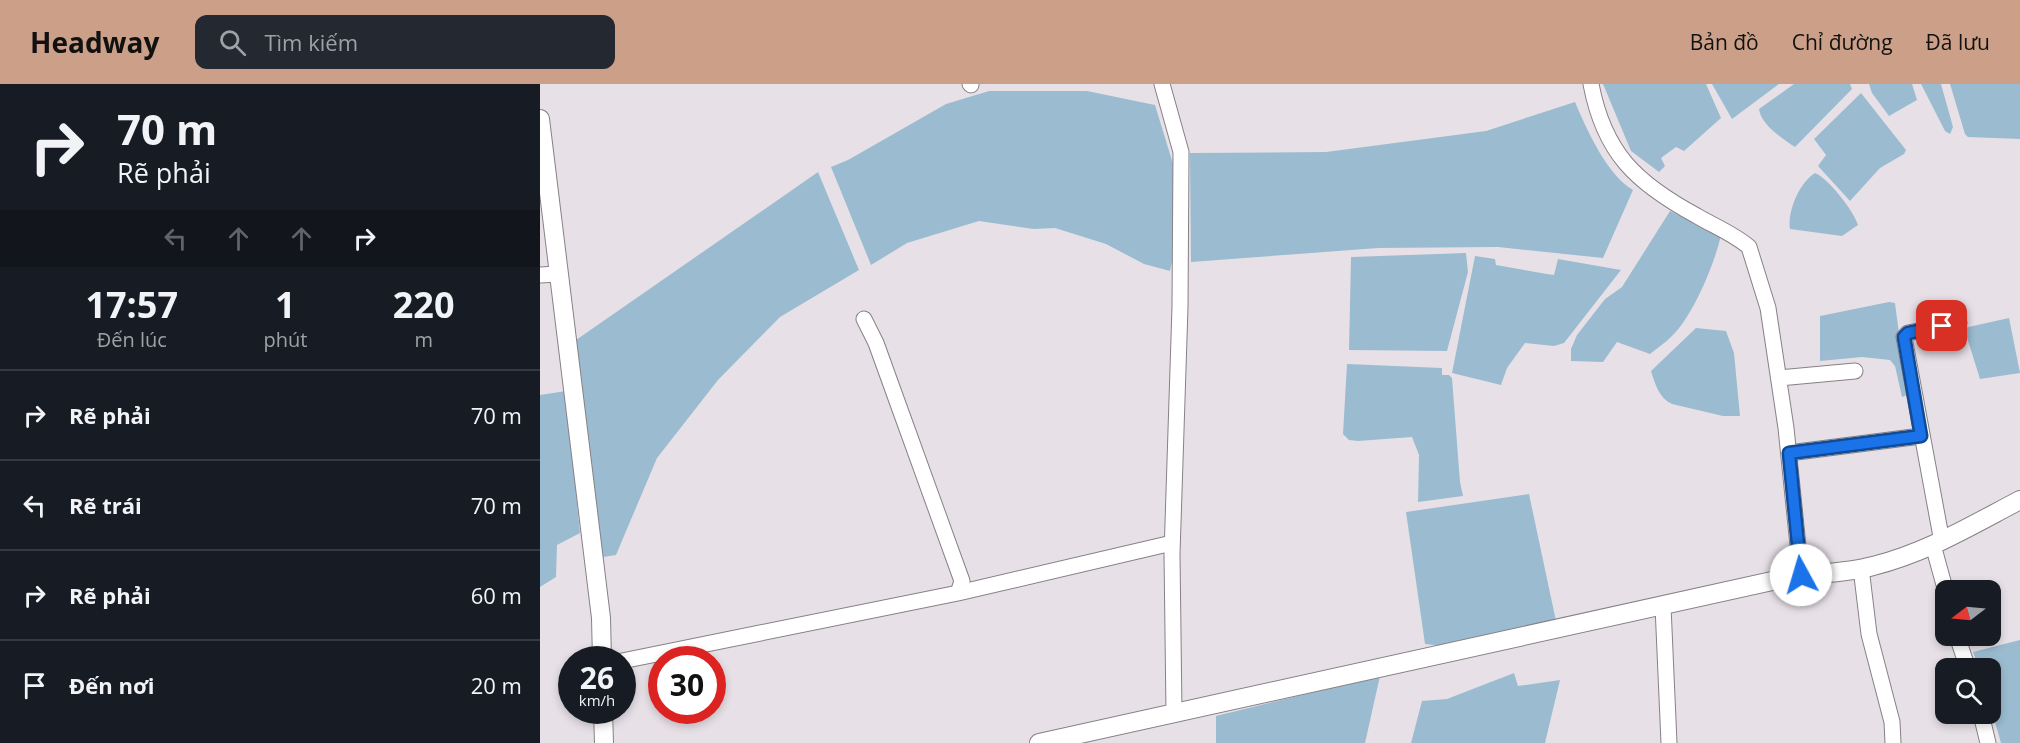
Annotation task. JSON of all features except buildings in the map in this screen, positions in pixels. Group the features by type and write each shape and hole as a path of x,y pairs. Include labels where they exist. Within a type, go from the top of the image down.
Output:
{"street":[{"path":"1162,84 1181,152 1180,307 1172,543 1174,713"},
{"path":"1591,84 1602,128 1629,171 1678,206 1749,247 1768,308 1789,453 1801,575"},
{"path":"540,121 549,275 601,618 602,646"},
{"path":"864,319 876,343 962,581 958,593"},
{"path":"1944,580 1905,335 1959,323"},
{"path":"1779,378 1855,371"},
{"path":"1789,453 1921,436"},
{"path":"1039,743 1801,575 1861,568 1902,558 1937,543 2020,500"},
{"path":"636,658 958,593 1172,543"},
{"path":"1861,568 1869,634 1892,722 1893,743"},
{"path":"1663,606 1669,743"},
{"path":"603,724 604,743"},
{"path":"1983,724 1988,743"}],"water":[{"path":"1603,84 1706,84 1721,118 1684,151 1676,147 1661,158 1665,166 1659,172 1631,151"},
{"path":"1712,84 1779,84 1732,119"},
{"path":"1794,84 1850,84 1852,89 1795,147 1768,126 1759,109"},
{"path":"1869,84 1912,84 1917,100 1889,116 1872,93"},
{"path":"1921,84 1941,84 1953,127 1950,134 1945,131"},
{"path":"1950,84 2020,84 2020,139 1968,137 1965,134"},
{"path":"989,91 1087,91 1155,105 1174,167 1179,230 1170,271 1144,264 1106,244 1055,228 1034,229 979,221 907,243 871,265 831,167 848,160 946,104"},
{"path":"1861,93 1906,150 1904,154 1880,168 1850,201 1818,166 1826,155 1814,139"},
{"path":"1575,102 1606,163 1633,190 1603,258 1498,247 1378,248 1191,262 1190,153 1326,152 1486,131"},
{"path":"818,172 859,270 780,317 718,380 657,458 616,555 603,557 576,340"},
{"path":"1815,173 1833,188 1856,219 1858,225 1842,236 1790,229 1791,214 1796,198 1804,183"},
{"path":"1670,211 1721,235 1714,260 1688,316 1672,336 1650,354 1617,342 1603,362 1571,361 1571,349 1577,335 1605,299 1622,287"},
{"path":"1466,253 1468,272 1447,351 1349,350 1351,257"},
{"path":"1475,256 1495,259 1496,265 1554,275 1558,259 1621,270 1564,343 1554,346 1525,343 1507,368 1501,385 1452,373"},
{"path":"1889,302 1895,303 1907,395 1902,397 1895,366 1890,360 1862,357 1820,361 1820,316"},
{"path":"2009,318 2020,373 1980,379 1964,328"},
{"path":"1696,328 1726,331 1734,353 1740,416 1723,416 1672,404 1658,390 1651,371"},
{"path":"1347,364 1442,368 1442,375 1449,375 1452,378 1463,496 1418,502 1419,455 1412,437 1358,441 1349,440 1343,434"},
{"path":"566,391 580,533 557,545 556,577 540,587 540,395"},
{"path":"1529,494 1556,621 1443,646 1425,644 1406,512"},
{"path":"2020,640 2020,743 2001,743 1996,724 2001,724 2001,658 1975,658 1973,652"},
{"path":"1514,673 1518,686 1560,680 1545,743 1411,743 1422,701 1447,699"},
{"path":"1380,676 1365,743 1216,743 1216,716"}],"route":[{"path":"1801,575 1789,453 1921,436 1904,337 1908,333 1942,326"}]}
